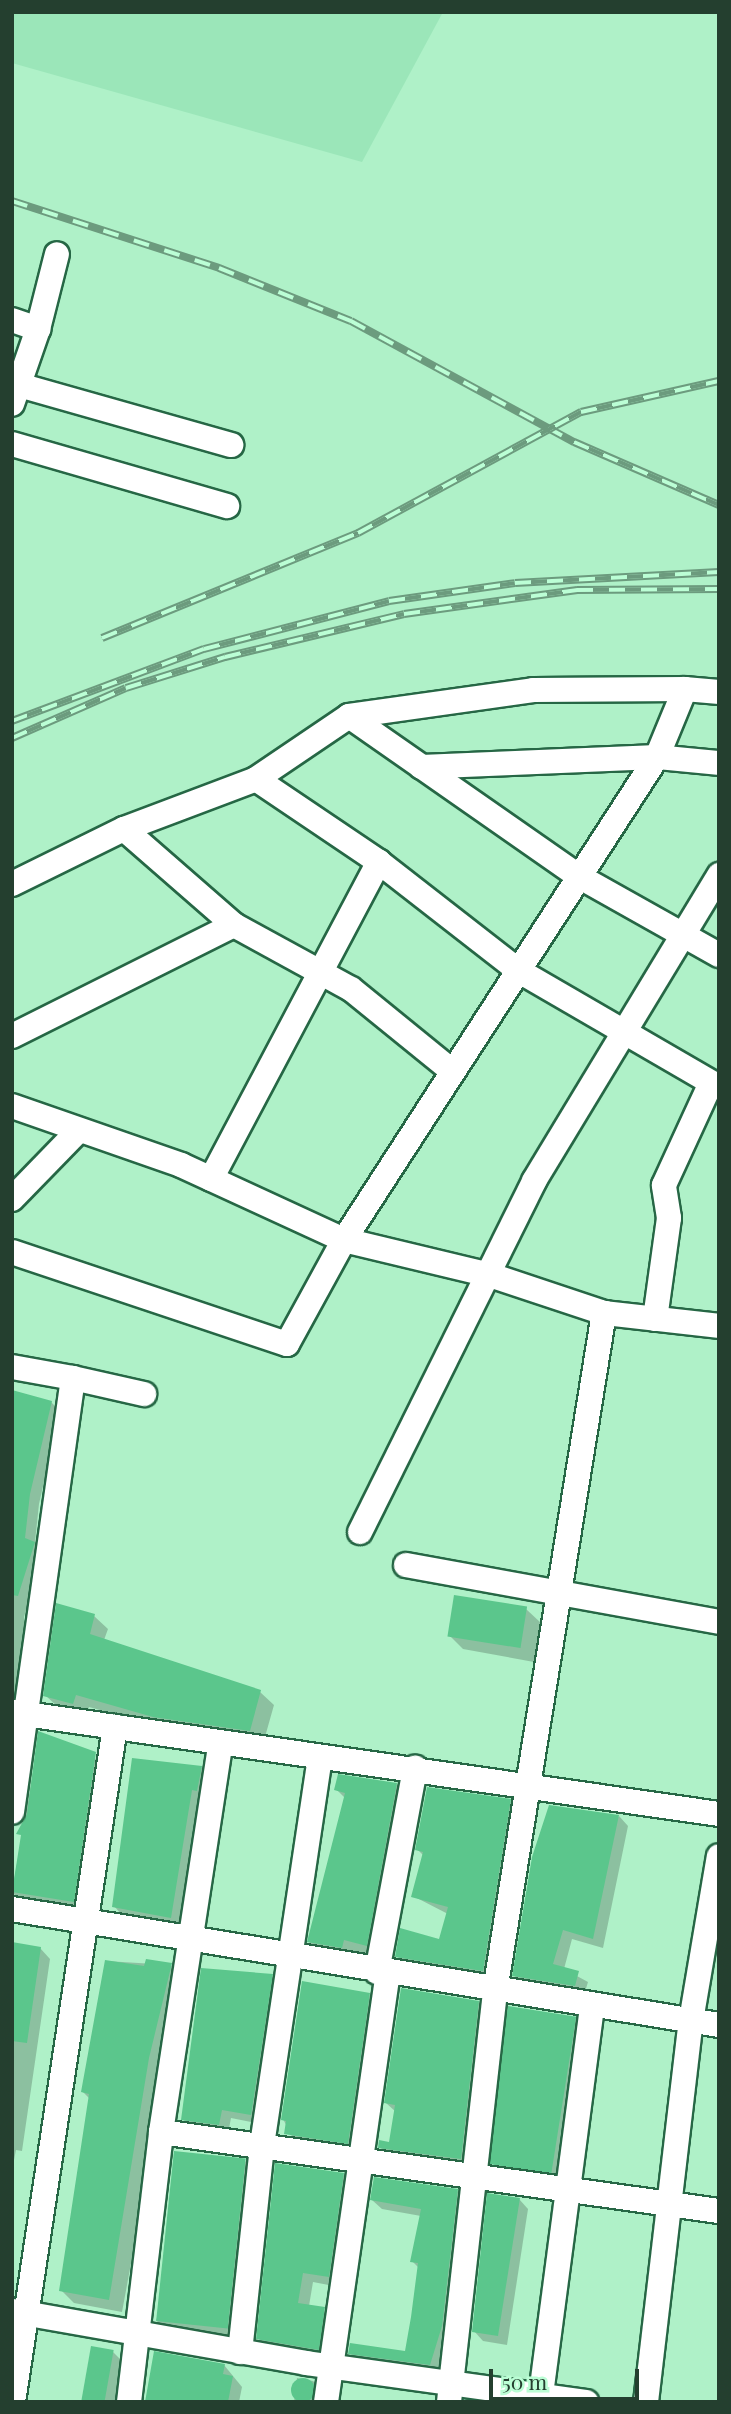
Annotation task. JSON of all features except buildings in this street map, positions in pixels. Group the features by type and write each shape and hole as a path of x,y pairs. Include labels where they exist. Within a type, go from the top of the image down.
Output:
{"street":[{"path":"57,254 38,329 14,390 231,445"},
{"path":"12,320 38,329"},
{"path":"12,444 227,506"},
{"path":"12,1252 287,1344 344,1240 657,757 685,689"},
{"path":"12,884 124,829 256,779 349,716 533,690 685,689 719,692"},
{"path":"349,716 580,877 719,955"},
{"path":"421,767 657,757 719,763"},
{"path":"256,779 379,862 519,971 715,1085 664,1185 669,1218 655,1319"},
{"path":"124,829 234,925 351,989 452,1071"},
{"path":"211,1179 318,971 379,862"},
{"path":"360,1532 490,1275 534,1181 626,1035 719,875"},
{"path":"12,1036 234,925"},
{"path":"12,1106 211,1179 344,1240 490,1275 604,1313 719,1326"},
{"path":"12,1199 79,1130"},
{"path":"451,2391 495,1991 531,1785 557,1593 604,1313"},
{"path":"12,1367 144,1394"},
{"path":"12,1812 19,1713 73,1378"},
{"path":"406,1564 719,1622"},
{"path":"19,1713 220,1746 415,1768 719,1814"},
{"path":"13,2402 22,2312 88,1921 115,1727"},
{"path":"129,2402 161,2132 195,1941 220,1746"},
{"path":"240,2352 262,2145 320,1758"},
{"path":"326,2402 365,2160 382,1973 415,1768"},
{"path":"646,2402 691,2021 719,1856"},
{"path":"12,1909 290,1959 719,2025"},
{"path":"540,2398 592,2006"},
{"path":"161,2132 719,2211"},
{"path":"22,2312 240,2352 331,2365 451,2391 586,2402"}],"shaded area":[{"path":"12,12 443,12 362,162 12,63"}],"railway":[{"path":"12,201 219,268 351,321 574,442 719,505"},
{"path":"102,638 358,533 581,412 719,381"},
{"path":"12,721 204,649 389,601 515,583 719,572"},
{"path":"12,738 126,688 225,657 404,614 577,590 719,589"}]}
